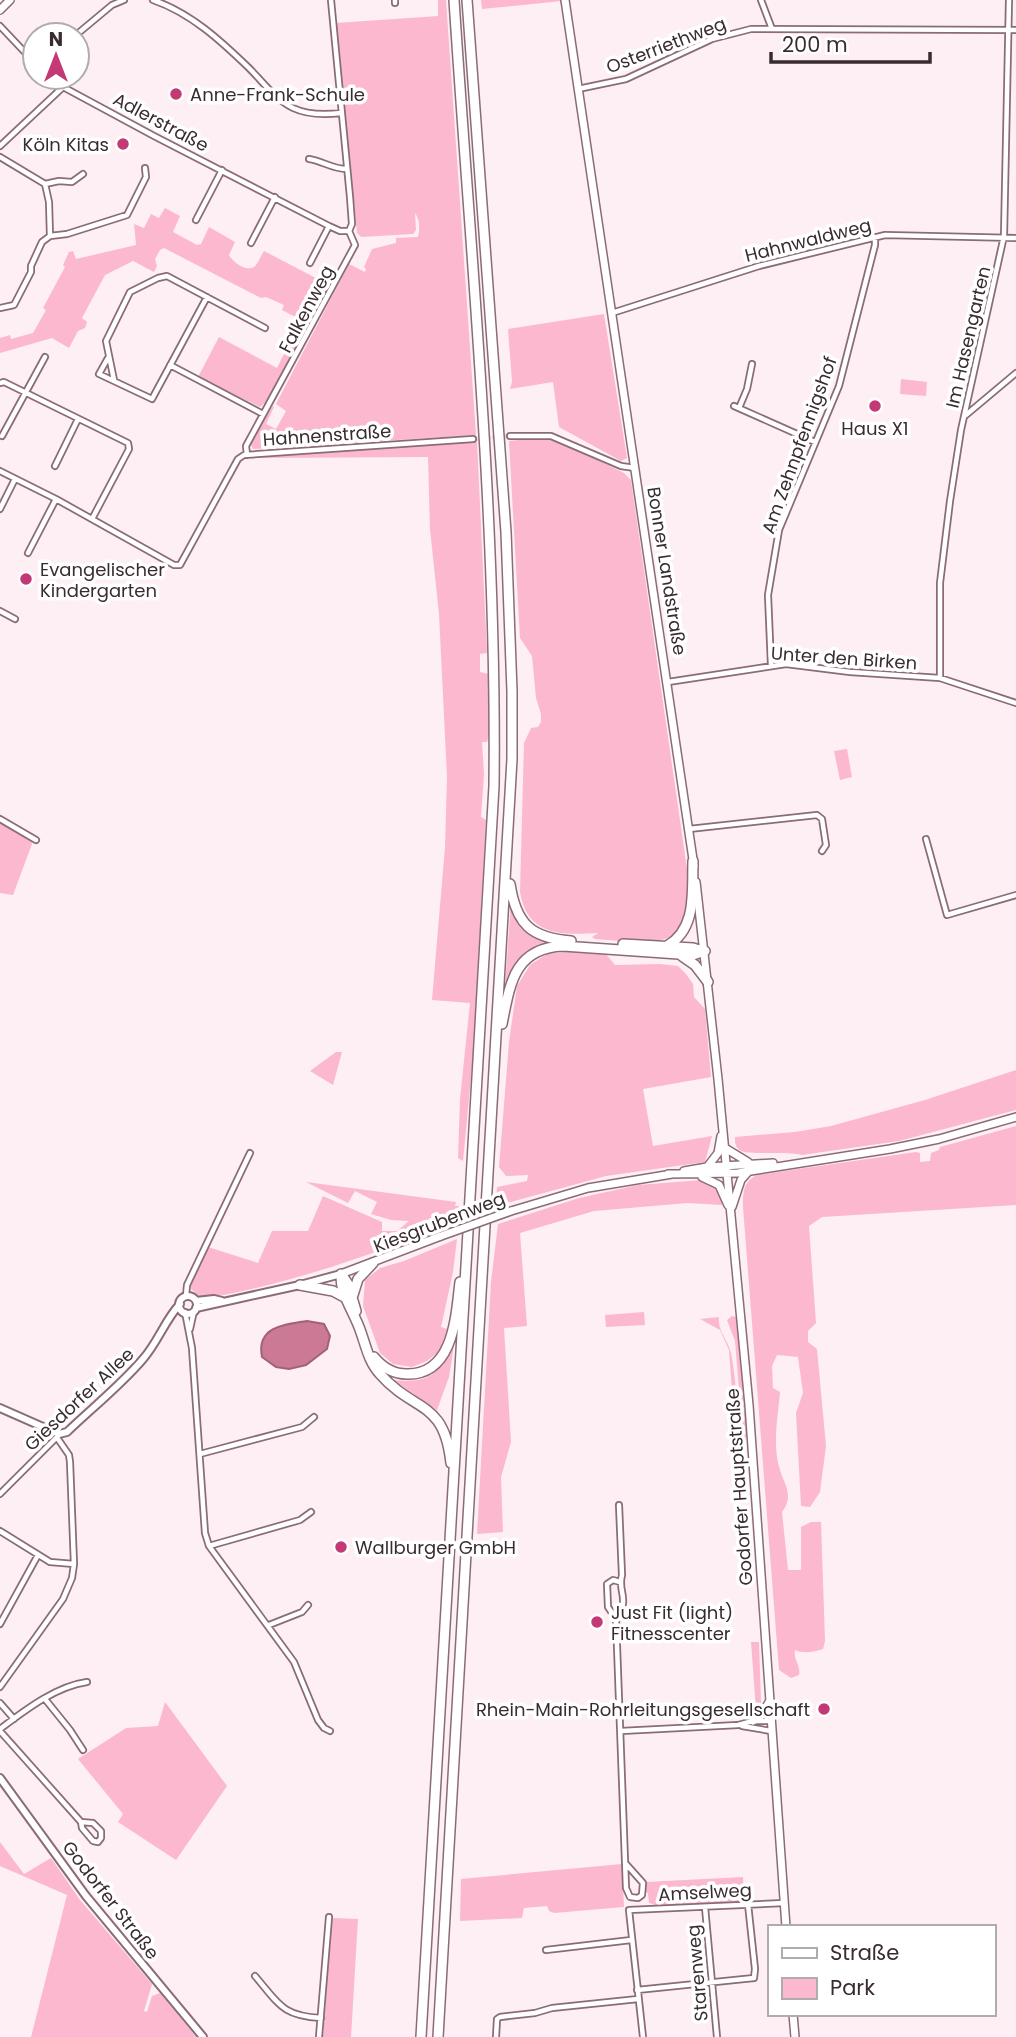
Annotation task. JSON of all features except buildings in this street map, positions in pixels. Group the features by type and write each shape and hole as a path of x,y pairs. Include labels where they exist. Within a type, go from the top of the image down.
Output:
{"highway":[{"path":"421,2037 494,786 495,670 490,536 454,0"},
{"path":"438,2037 512,759 506,532 467,0"},
{"path":"666,947 679,938 688,925 693,861"},
{"path":"507,864 514,909 532,931 544,937 705,951"},
{"path":"495,1071 510,989 517,970 527,957 543,949 563,946 693,955 705,951"},
{"path":"673,954 684,957 695,965 708,982"},
{"path":"364,1343 379,1363 391,1371 413,1374 433,1365 445,1352 453,1329 468,1246"},
{"path":"349,1297 358,1279 373,1263"},
{"path":"341,1274 364,1343 378,1372 390,1385 425,1407 444,1430 449,1442 454,1489"},
{"path":"300,1286 349,1297"}],"main road":[{"path":"0,10 10,0"},
{"name":"Bonner Landstraße","path":"565,0 690,830 727,1169"},
{"name":"Kiesgrubenweg","path":"668,1174 695,1175 890,1149 939,1139 1016,1117"},
{"path":"708,1167 718,1153 723,1129"},
{"path":"725,1148 750,1167 741,1180 731,1212"},
{"name":"Kiesgrubenweg","path":"341,1274 511,1211 588,1188 708,1167 727,1169"},
{"name":"Godorfer Hauptstraße","path":"727,1169 754,1457 786,1925"},
{"name":"Godorfer Hauptstraße","path":"695,1175 719,1185 731,1212"},
{"path":"752,1721 762,1715 769,1701"},
{"path":"793,2016 795,2037"}],"street":[{"path":"91,22 112,5 124,0"},
{"path":"153,0 180,12 206,30 289,105 310,113 341,113"},
{"name":"Falkenweg","path":"247,455 246,446 271,404 355,241 349,231 352,224 331,0"},
{"path":"761,0 772,29"},
{"name":"Im Hasengarten","path":"940,678 941,571 964,416 1004,236 1009,0"},
{"path":"0,26 21,49"},
{"name":"Osterriethweg","path":"578,89 631,77 699,45 733,33 772,29 1016,30"},
{"path":"0,146 59,91"},
{"name":"Adlerstraße","path":"71,91 329,226 340,231 349,231"},
{"path":"0,156 45,184 72,182 83,173"},
{"path":"309,159 335,169 347,169"},
{"path":"0,308 14,305 31,272 42,242 50,236 67,234 127,215 146,177 145,168"},
{"name":"Adlerstraße","path":"196,220 222,170"},
{"path":"45,184 49,202 50,236"},
{"path":"251,243 275,197"},
{"path":"310,263 329,226"},
{"name":"Hahnwaldweg","path":"612,313 759,266 891,234 1016,238"},
{"name":"Am Zehnpfennigshof","path":"771,665 768,595 779,530 842,376 875,237"},
{"path":"114,380 106,341 130,292 158,278 167,276 265,328"},
{"path":"109,357 99,374 152,399 206,297"},
{"path":"2,436 45,357"},
{"path":"752,364 736,407 815,442"},
{"path":"170,365 263,414"},
{"path":"964,416 1016,373"},
{"path":"0,383 4,382 128,443 129,449 92,519"},
{"path":"55,466 78,419"},
{"path":"510,436 551,436 621,466 635,468"},
{"name":"Hahnenstraße","path":"0,471 174,565 180,565 238,459 247,455 473,439"},
{"path":"0,509 15,479"},
{"path":"28,553 56,499"},
{"path":"0,611 15,619"},
{"name":"Unter den Birken","path":"668,682 771,665 801,665 850,672 940,678 1016,703"},
{"path":"690,830 817,815 822,819 826,845 822,851"},
{"path":"0,819 36,840"},
{"path":"926,839 947,915 1016,895"},
{"path":"190,1330 196,1306 186,1296 187,1285 250,1153"},
{"name":"Kiesgrubenweg","path":"184,1312 214,1299 222,1301 300,1286 341,1274"},
{"name":"Giesdorfer Allee","path":"0,1494 58,1436 66,1432 141,1362 186,1296"},
{"path":"180,1304 190,1330 205,1533 209,1546 294,1662 318,1720 330,1731"},
{"path":"169,1318 184,1312"},
{"path":"0,1408 58,1436 69,1455 74,1564 72,1578 62,1599 0,1687"},
{"path":"200,1454 302,1427 314,1417"},
{"path":"619,1507 620,1581 624,1601 616,1619 626,1864 628,1895 633,1899 638,1898 642,1895 643,1882 626,1864"},
{"path":"209,1546 300,1520 311,1512"},
{"path":"0,1531 56,1564 74,1564"},
{"path":"0,1624 38,1555"},
{"path":"616,1619 608,1607 606,1589 607,1584 613,1580 620,1581"},
{"path":"269,1625 302,1612 308,1605"},
{"path":"81,1822 93,1824 101,1831 101,1838 97,1842 93,1841 82,1828 81,1822 0,1730 46,1699 74,1684 86,1682"},
{"path":"46,1699 83,1750"},
{"path":"0,1703 13,1719"},
{"path":"621,1731 770,1721"},
{"path":"738,1725 771,1731"},
{"name":"Godorfer Straße","path":"0,1778 86,1896 203,2037"},
{"name":"Amselweg","path":"631,1940 629,1910 784,1903"},
{"path":"637,1990 754,1979 748,1904"},
{"name":"Starenweg","path":"705,1907 717,2037"},
{"path":"319,2037 329,1917"},
{"path":"546,1950 631,1940 643,2037"},
{"path":"255,1976 287,2012 300,2017 321,2018"},
{"path":"496,2037 497,2019 500,2017 638,1998"}],"green space":[{"path":"438,0 446,0 476,435 253,449 251,445 259,426 273,406 266,424 276,429 286,411 276,404 349,264 365,272 364,267 372,249 396,243 396,238 418,237 419,234 419,221 415,213 416,230 413,234 361,237 357,233 336,23 438,16"},
{"path":"481,0 562,0 562,1 482,9"},
{"path":"165,208 180,216 173,232 197,245 201,244 209,227 235,242 229,255 243,267 254,267 264,251 329,285 267,401 260,407 198,377 219,337 277,368 301,320 282,310 284,305 266,297 261,298 164,248 155,259 157,266 154,272 133,261 105,275 82,318 87,322 85,328 78,331 69,348 52,338 0,353 0,338 10,335 11,339 33,333 46,310 43,308 65,267 63,265 69,252 73,251 76,259 136,245 134,224 144,228 151,214 159,218"},
{"path":"604,314 627,458 621,461 559,427 553,382 510,389 512,382 508,329"},
{"path":"901,379 927,382 926,396 900,394"},
{"path":"528,439 564,443 624,473 631,480 688,876 685,919 677,931 667,938 636,942 592,937 598,933 571,934 548,930 530,917 520,892 524,743 531,728 538,727 541,722 541,714 536,698 532,656 520,638 509,441"},
{"path":"477,442 487,653 480,654 480,672 489,674 489,736 487,742 482,742 484,774 481,817 486,820 473,1057 463,1161 458,1158 460,1099 470,1003 432,1000 445,847 447,777 439,614 430,529 428,457 257,458"},
{"path":"847,749 852,777 840,780 834,751"},
{"path":"0,822 31,840 32,844 13,895 0,893"},
{"path":"511,901 528,931 541,939 559,944 531,952 504,1002"},
{"path":"575,951 606,954 615,965 678,966 693,984 694,997 705,1009 711,1077 643,1089 653,1146 712,1136 705,1162 606,1176 503,1204 496,1199 497,1187 527,1181 528,1175 506,1176 499,1167 509,1042 517,986 530,965 547,954"},
{"path":"336,1052 342,1052 333,1085 310,1071"},
{"path":"1016,1070 1016,1110 899,1141 802,1155 745,1152 736,1145 735,1137 831,1126 925,1100"},
{"path":"1016,1126 1016,1205 822,1217 809,1226 816,1323 808,1331 808,1342 817,1349 826,1446 820,1492 810,1507 801,1506 796,1413 803,1393 798,1357 777,1355 772,1366 773,1388 780,1392 776,1451 788,1496 782,1512 788,1570 801,1570 801,1527 811,1522 821,1522 825,1641 823,1649 820,1650 795,1650 799,1675 791,1678 779,1670 743,1207 745,1188 757,1175 916,1152 920,1153 920,1162 930,1161 931,1153 940,1147"},
{"path":"702,1180 715,1184 722,1205 688,1203 594,1211 520,1233 527,1326 504,1328 511,1442 501,1477 503,1532 477,1534 491,1282 498,1224 579,1198 638,1185"},
{"path":"306,1182 456,1202 455,1206 459,1206 457,1220 395,1245 269,1285 203,1299 191,1289 191,1282 208,1247 258,1263 272,1231 308,1231 323,1196 382,1222 382,1231 397,1231 409,1221 391,1220 371,1214 377,1202 355,1191 348,1203"},
{"path":"457,1239 441,1327 447,1329 440,1351 427,1361 412,1367 393,1364 380,1353 363,1306 365,1280 380,1268"},
{"path":"644,1312 645,1325 606,1327 605,1315"},
{"path":"732,1316 736,1317 747,1434 744,1450 735,1341 727,1320"},
{"path":"719,1317 730,1348 733,1367 741,1469 738,1469 729,1350 720,1330 700,1319"},
{"path":"454,1345 449,1377 437,1410 392,1380 415,1380 430,1376 442,1364"},
{"path":"751,1642 759,1642 759,1711 756,1710"},
{"path":"165,1702 227,1786 176,1860 118,1822 123,1814 78,1759 126,1728 158,1726"},
{"path":"0,1842 24,1874 51,1858 80,1900 152,1984 144,2011 147,2012 152,1996 160,1993 196,2037 31,2037 67,1895 0,1866"},
{"path":"622,1864 624,1907 554,1913 549,1911 547,1906 524,1908 522,1918 460,1921 461,1879"},
{"path":"743,1877 744,1899 741,1902 658,1906 649,1903 646,1892 646,1882"},
{"path":"332,1918 358,1919 351,2037 323,2037"}],"shaded area":[{"path":"307,1321 324,1324 330,1336 327,1349 306,1365 289,1369 276,1367 262,1357 263,1339 268,1333 281,1326"}],"tunnel":[{"path":"473,439 510,436"}],"place":[{"name":"Anne-Frank-Schule","path":"176,94"},
{"name":"Köln Kitas","path":"123,144"},
{"name":"Haus X1","path":"875,406"},
{"name":"Evangelischer Kindergarten","path":"26,579"},
{"name":"Wallburger GmbH","path":"341,1547"},
{"name":"Just Fit (light) Fitnesscenter","path":"597,1622"},
{"name":"Rhein-Main-Rohrleitungsgesellschaft","path":"824,1709"}]}
